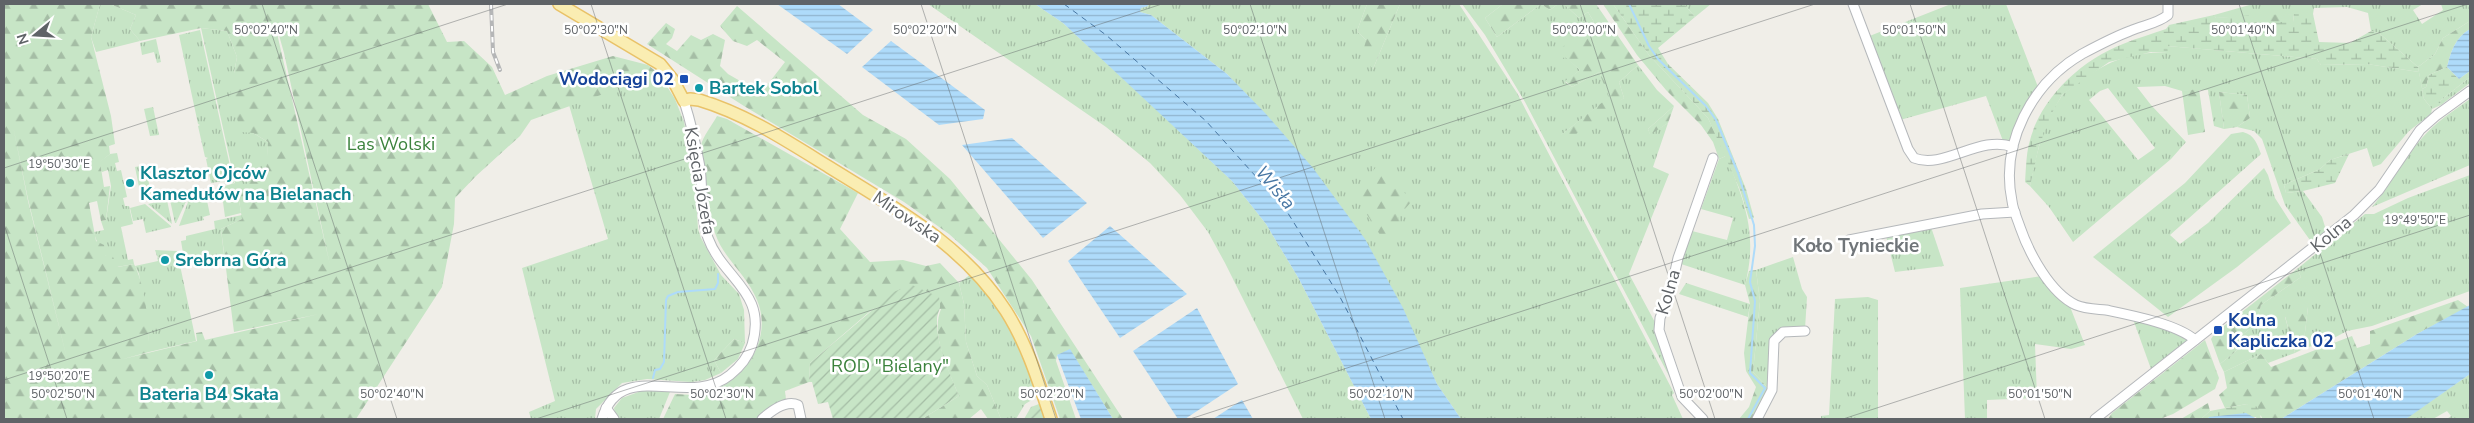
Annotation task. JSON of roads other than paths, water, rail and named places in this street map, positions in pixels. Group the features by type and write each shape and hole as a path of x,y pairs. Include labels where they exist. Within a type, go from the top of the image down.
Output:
{"main road":[{"name":"Księcia Józefa","path":"559,4 660,64 673,80 684,101"},
{"name":"Mirowska","path":"684,101 690,98 698,100 748,118 894,206 952,248 993,292 1007,312 1028,355 1051,419"}],"street":[{"path":"1853,4 1908,149 1914,158 1928,161 1991,144 2003,143 2014,148"},
{"path":"2168,4 2168,15 2162,20 2131,30 2081,55 2056,73 2041,88 2018,126 2010,179 2015,212 2022,230 2050,284 2064,298 2078,306 2151,321 2186,333 2195,340"},
{"name":"Kolna","path":"2095,419 2354,215 2378,190 2420,130 2470,91"},
{"name":"Księcia Józefa","path":"606,408 615,397 640,385 690,389 709,387 727,377 740,366 752,346 755,329 751,301 739,281 720,261 708,238 700,168 684,101"},
{"name":"Kolna","path":"1703,419 1682,396 1659,330 1660,318 1671,289 1678,258 1713,158"},
{"path":"1850,240 1982,214 2015,212"},
{"path":"1757,419 1772,390 1774,341 1783,332 1805,331"},
{"path":"762,419 782,405 790,403 798,405 802,419"},
{"path":"602,419 606,408"},
{"path":"606,408 614,419"}],"water":[{"path":"777,4 838,4 873,30 847,54"},
{"name":"Wisła","path":"1035,4 1147,4 1148,6 1141,8 1140,12 1151,15 1227,74 1266,114 1313,168 1365,239 1403,308 1437,384 1461,419 1371,419 1299,279 1266,224 1232,181 1063,23"},
{"path":"2470,29 2470,71 2459,79 2447,67 2454,45"},
{"path":"891,41 985,110 983,119 939,125 862,67"},
{"path":"1012,138 1087,203 1043,238 962,145"},
{"path":"1110,226 1187,294 1120,338 1068,261"},
{"path":"2470,305 2470,374 2409,417 2405,419 2281,419 2417,334"},
{"path":"1197,308 1238,384 1185,419 1178,419 1133,351"},
{"path":"1070,349 1113,419 1081,419 1057,355"},
{"path":"1242,400 1253,419 1213,419"},
{"path":"2246,413 2257,419 2208,419 2209,417"}],"waterway":[{"path":"1629,4 1649,46 1658,59 1706,106 1716,120 1738,173 1754,225 1755,246 1750,282 1755,301 1750,373 1765,388 1748,419"},
{"path":"653,378 655,370 660,369 664,362 666,300 668,296 678,292 715,289 718,283 718,274"}],"railway":[{"path":"491,4 493,52 500,70"}],"place":[{"name":"Wodociągi 02","path":"684,79"},
{"name":"Bartek Sobol","path":"699,88"},
{"name":"Klasztor Ojców Kamedułów na Bielanach","path":"130,183"},
{"name":"Srebrna Góra","path":"165,260"},
{"name":"Kolna Kapliczka 02","path":"2218,330"},
{"name":"Bateria B4 Skała","path":"209,375"}],"district":[{"name":"Koło Tynieckie","path":"1856,245"}],"park label":[{"name":"Las Wolski","path":"391,144"},
{"name":"ROD \"Bielany\"","path":"890,366"}]}
